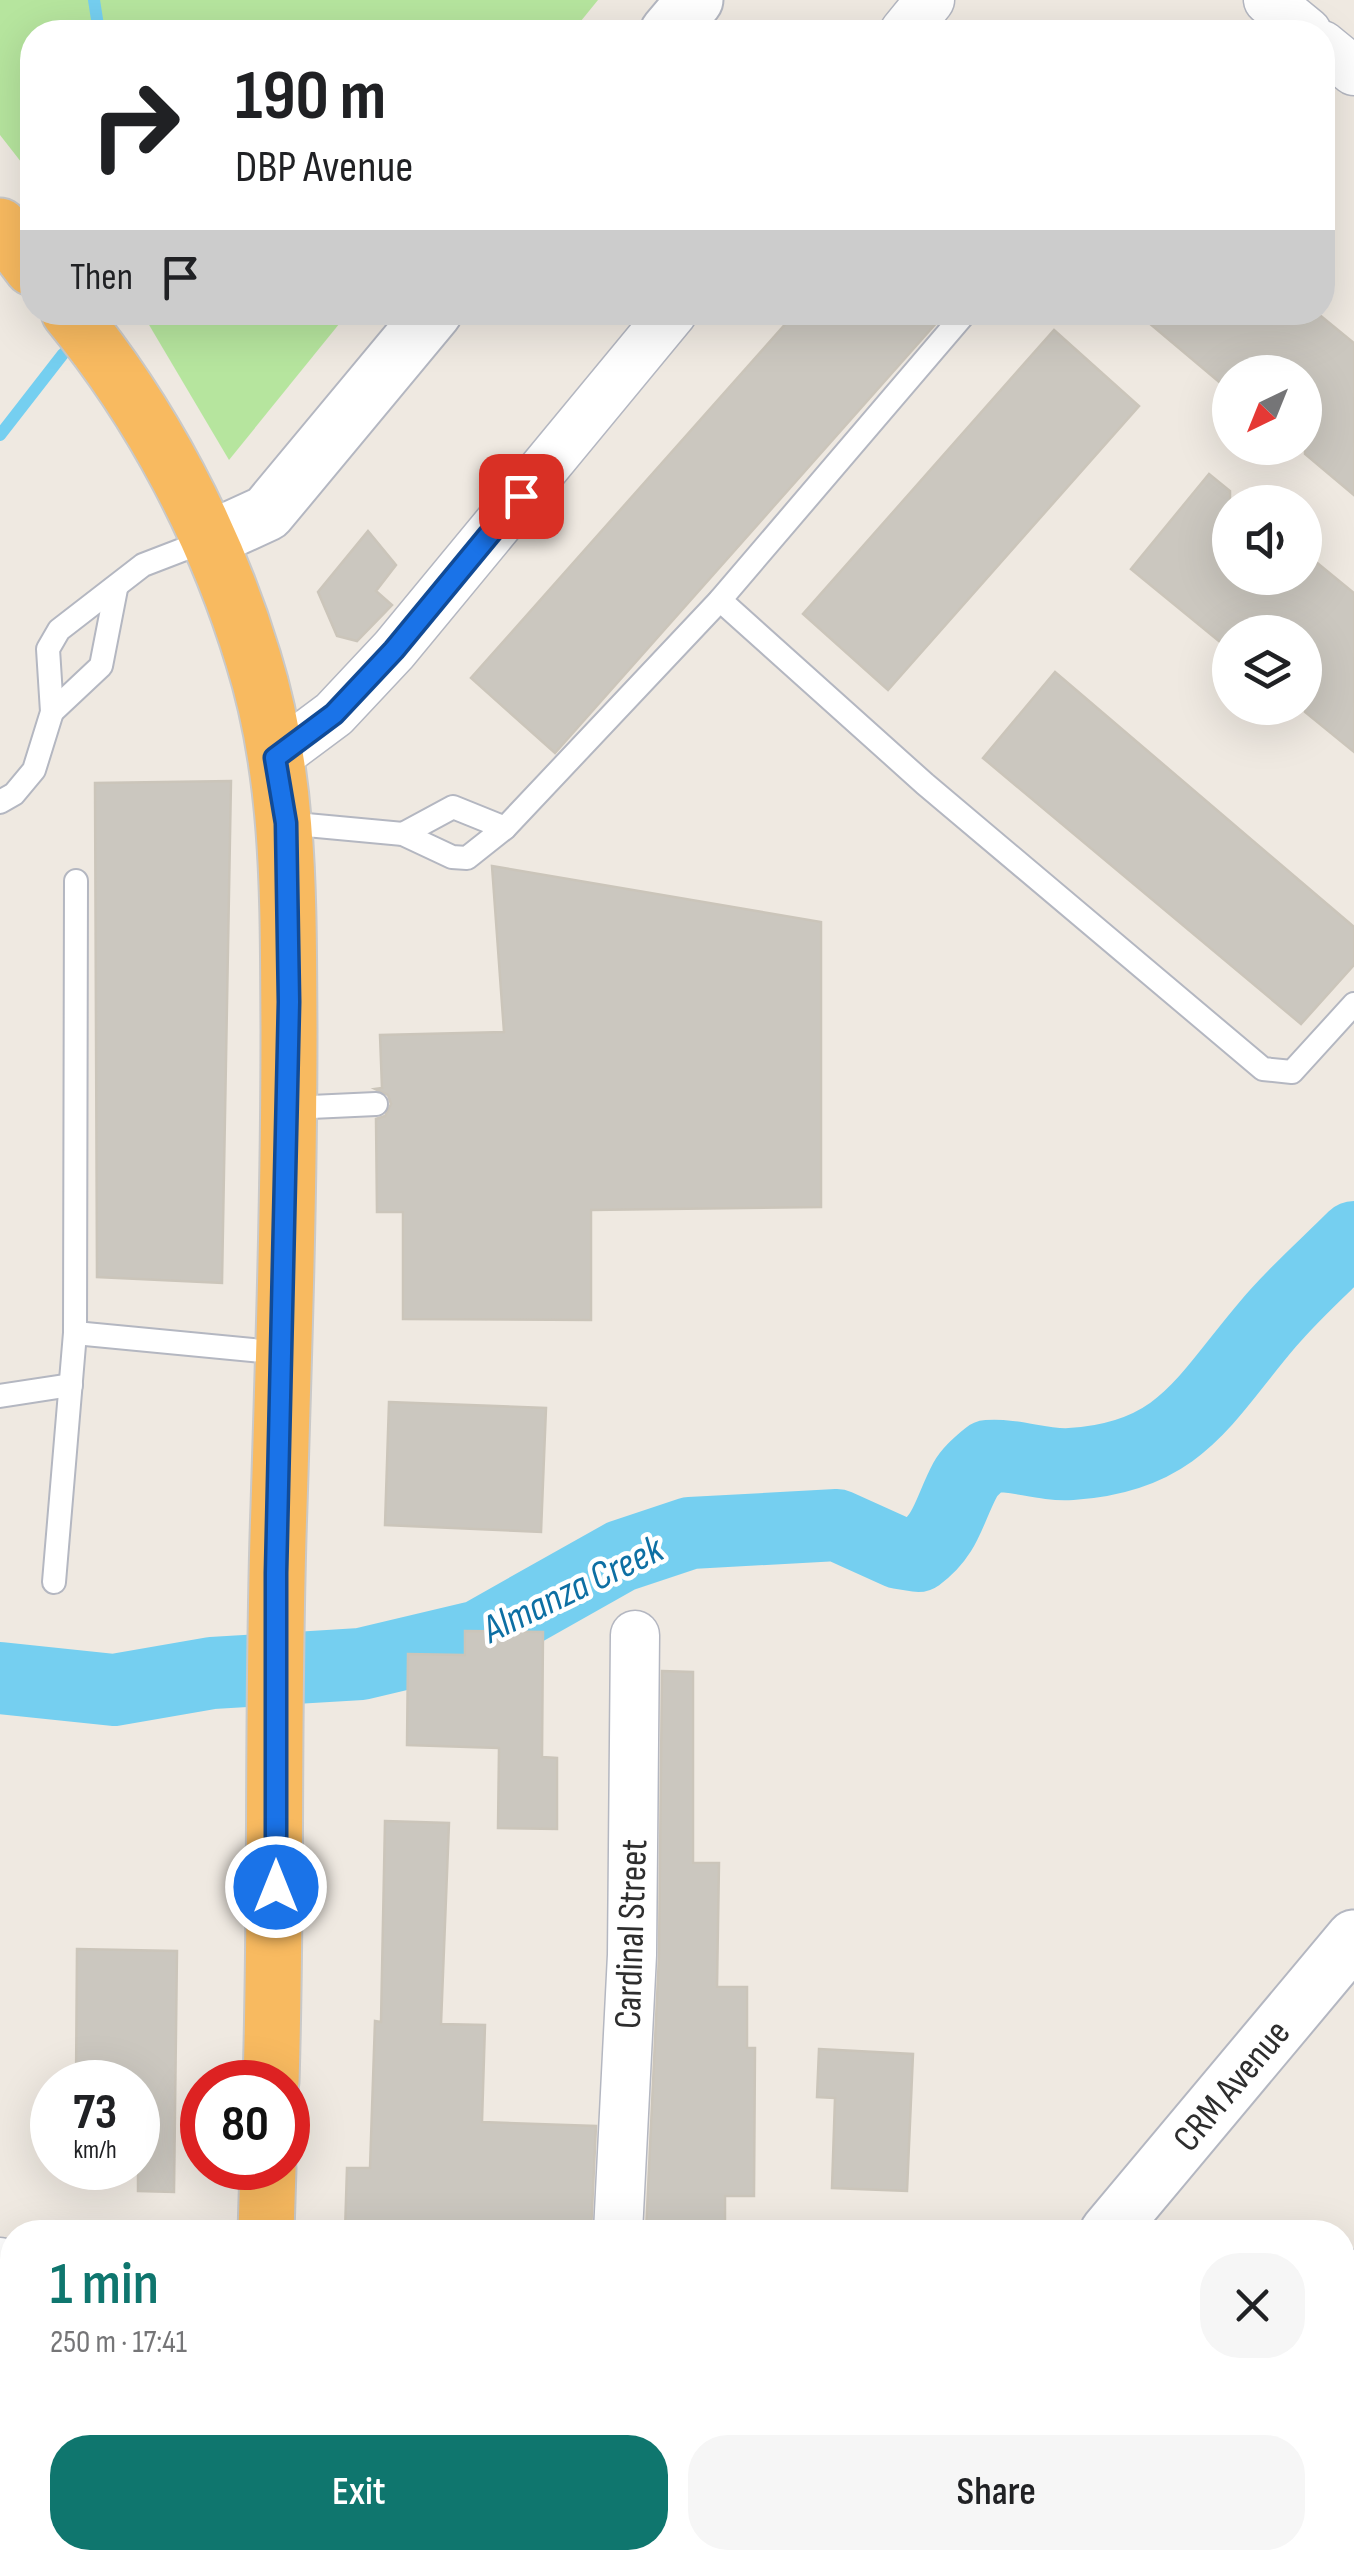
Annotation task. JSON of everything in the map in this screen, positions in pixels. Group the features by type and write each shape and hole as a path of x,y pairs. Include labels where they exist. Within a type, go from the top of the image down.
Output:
{"highway":[{"path":"0,226 20,252"},
{"path":"79,325 136,402 208,540 254,658 286,823 289,1108 276,1607 271,2060"},
{"path":"266,2220 267,2190"}],"street":[{"path":"678,20 695,0"},
{"path":"914,20 930,0"},
{"path":"1268,0 1292,20"},
{"path":"208,540 267,512 423,325"},
{"path":"275,758 334,714 394,650 662,325"},
{"name":"Cardinal Street","path":"619,2220 632,1955 635,1635"},
{"name":"CRM Avenue","path":"1118,2220 1354,1938"}],"lane":[{"path":"286,823 403,834 452,857 467,858 504,828 720,600 955,325"},
{"path":"0,802 14,794 34,770 52,712 48,649 59,630 143,564 208,540"},
{"path":"52,712 101,666 116,589"},
{"path":"720,600 926,784 1263,1069 1292,1072 1354,1004"},
{"path":"403,834 453,807 504,828"},
{"path":"54,1582 75,1333 76,881"},
{"path":"289,1108 376,1104"},
{"path":"75,1333 284,1353"},
{"path":"0,1396 71,1384"}],"green space":[{"path":"0,0 598,0 582,20 20,20 20,161 0,135"},
{"path":"149,325 338,325 229,460"}],"building":[{"path":"784,325 934,325 555,753 471,678"},
{"path":"1151,325 1332,325 1354,343 1354,495 1318,465 1322,465 1322,355 1212,355 1212,376"},
{"path":"1054,330 1139,406 888,690 803,614"},
{"path":"1209,474 1223,485 1212,485 1212,595 1322,595 1322,567 1354,593 1354,752 1321,725 1322,615 1212,615 1212,635 1131,569"},
{"path":"368,531 396,565 376,591 392,605 357,641 337,636 318,592"},
{"path":"1055,672 1354,927 1354,965 1301,1024 983,758"},
{"path":"231,781 222,1283 97,1277 95,783"},
{"path":"492,866 821,922 821,1207 591,1210 591,1320 403,1319 403,1212 377,1212 376,1119 385,1116 391,1104 388,1095 375,1089 382,1088 380,1035 504,1032"},
{"path":"389,1402 546,1408 541,1532 385,1525"},
{"path":"465,1631 543,1632 542,1757 557,1758 557,1829 498,1828 499,1748 407,1745 408,1654 465,1655"},
{"path":"662,1671 693,1672 693,1863 719,1863 717,1987 747,1987 747,2048 755,2048 754,2196 725,2196 725,2220 647,2220 659,1956"},
{"path":"385,1821 449,1823 441,2024 485,2025 482,2122 596,2126 592,2220 345,2220 347,2168 370,2168 375,2021 381,2022"},
{"path":"77,1949 177,1951 174,2192 138,2191 160,2190 160,2060 76,2060"},
{"path":"819,2049 913,2054 907,2191 832,2188 835,2098 817,2097"}],"waterway":[{"name":"Almanza Creek","path":"94,0 97,20"},
{"name":"Almanza Creek","path":"0,435 63,354 77,342"},
{"name":"Almanza Creek","path":"0,1678 114,1690 212,1673 361,1664 479,1636 621,1556 690,1533 837,1525 899,1553 918,1556 941,1531 967,1477 988,1456 1071,1464 1108,1459 1139,1450 1187,1420 1278,1313 1354,1237"}],"route":[{"path":"276,1887 276,1573 289,1002 286,823 275,758 334,714 394,650 521,496"}]}
